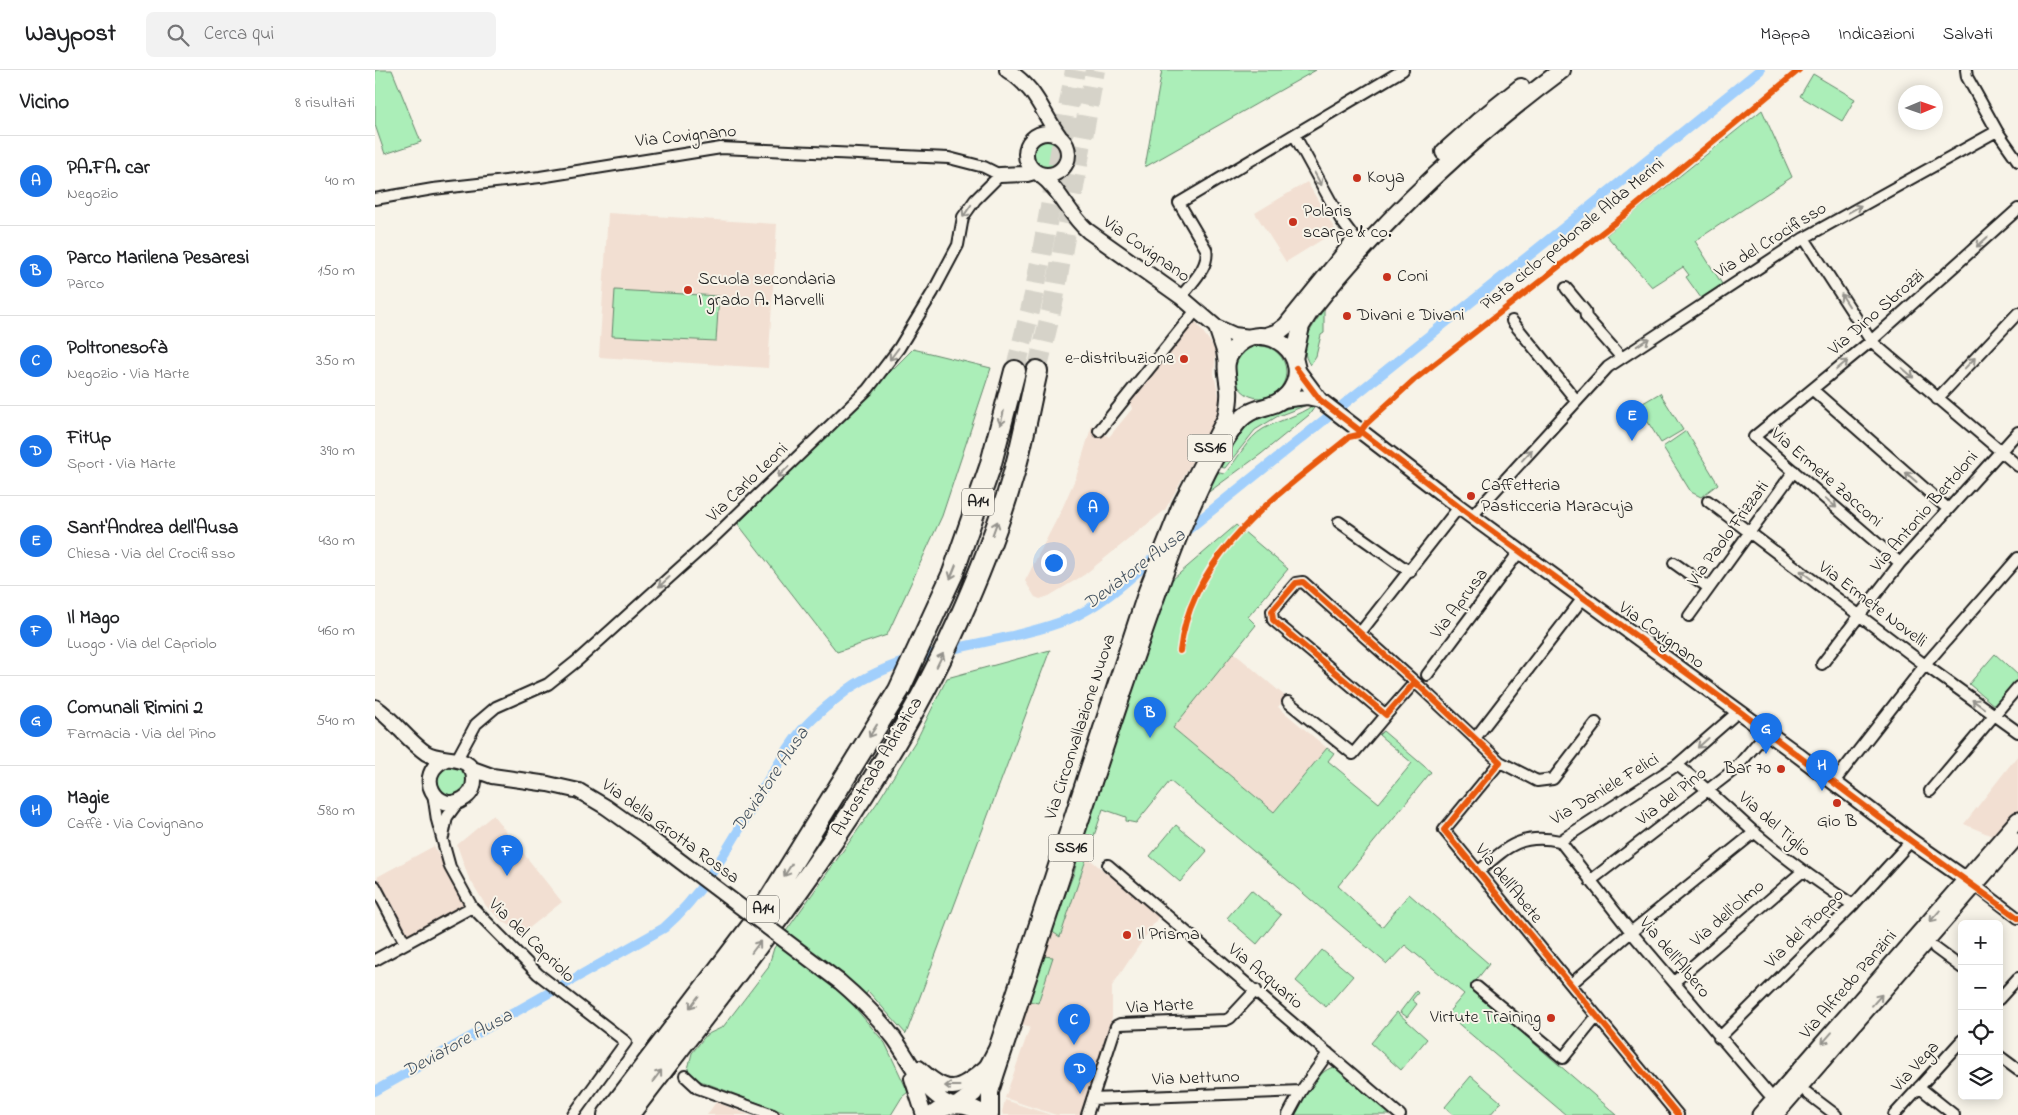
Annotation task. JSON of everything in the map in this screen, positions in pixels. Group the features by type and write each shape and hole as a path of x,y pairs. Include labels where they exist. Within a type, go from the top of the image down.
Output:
{"highway":[{"name":"Autostrada Adriatica","path":"608,1115 758,918 899,690 953,573 990,467 1015,371"},
{"name":"Autostrada Adriatica","path":"628,1115 773,924 851,816 922,697 958,623 975,582 1013,476 1037,371"}],"main road":[{"path":"1226,364 1231,352 1239,343 1278,332 1286,326 1335,263 1356,240 1461,136 1545,70"},
{"path":"1282,400 1293,386 1301,326 1311,310 1391,218 1479,135 1562,70"},
{"path":"1258,337 1283,343 1295,364"},
{"name":"Via Circonvallazione Nuova","path":"932,1115 941,1108 955,1105 974,1093 991,1062 1153,587 1225,418 1229,403 1229,388 1225,376 1226,364"},
{"path":"1229,388 1242,401 1259,407"},
{"name":"Via Circonvallazione Nuova","path":"1187,504 1233,429 1251,410 1271,406 1282,400"},
{"name":"Via Circonvallazione Nuova","path":"990,1115 990,1092 996,1072 1153,587"},
{"path":"1971,883 2018,820"},
{"path":"1971,883 2018,835"},
{"name":"Via Alfredo Panzini","path":"1759,1115 1971,883"},
{"name":"Via Alfredo Panzini","path":"1775,1115 1971,883"},
{"path":"955,1105 969,1106 984,1115"}],"street":[{"path":"1007,70 1024,81 1040,102 1067,147 1067,160 1061,178 1061,196"},
{"path":"1181,297 1206,264 1208,256 1206,248 1179,203 1295,136 1403,70"},
{"path":"1966,70 1967,77 1997,131 2018,162"},
{"path":"1000,175 1012,170 1025,154 1029,141 1034,136 1041,119 1040,102"},
{"name":"Via del Crocifisso","path":"1471,517 1576,400 1608,367 1621,357 1804,238 1997,131"},
{"path":"1034,136 1046,132 1059,136"},
{"path":"1295,136 1344,223 1356,240"},
{"name":"Via Covignano","path":"375,199 721,148 949,158 984,167 1000,175"},
{"path":"1025,154 1026,161 1037,173"},
{"path":"1000,175 1053,174 1064,166"},
{"name":"Via Covignano","path":"1037,173 1049,181 1061,196 1075,220 1181,297 1216,327 1234,335 1258,337"},
{"name":"Via Carlo Leoni","path":"451,759 476,724 496,706 529,694 548,684 578,660 713,538 868,389 899,348 933,292 958,245 963,217 975,200 1000,175"},
{"name":"Via Dino Sbrozzi","path":"1754,437 1871,341 2018,209"},
{"path":"1804,238 1871,341 2018,466"},
{"path":"1566,288 1585,311 1586,316 1621,357"},
{"path":"1099,431 1197,310"},
{"path":"1937,399 2018,313"},
{"path":"1512,321 1576,400"},
{"name":"Via Covignano","path":"1216,327 1224,350 1226,364"},
{"name":"Via Covignano","path":"1295,364 1320,400 1471,517 1739,711 1911,841 2018,918"},
{"path":"1813,390 1948,509"},
{"path":"1282,400 1307,397 1320,400"},
{"name":"Via Antonio Bertoloni","path":"1822,664 1900,563 2018,432"},
{"name":"Via Ermete Zacconi","path":"1754,437 1900,563"},
{"name":"Via Paolo Frizzati","path":"1689,616 1794,471"},
{"name":"Via Ermete Novelli","path":"1708,501 1925,665 2018,732"},
{"path":"1360,633 1410,572 1459,507"},
{"path":"1339,522 1410,572"},
{"name":"Via Aprusa","path":"1427,675 1519,552"},
{"path":"1834,782 1925,665 2018,558"},
{"path":"1674,563 1709,588"},
{"path":"1386,715 1273,620 1272,611 1297,583 1303,582 1476,737 1500,762 1537,781 1553,780 1596,723"},
{"path":"1476,737 1583,598"},
{"path":"1288,702 1353,754 1415,682"},
{"path":"1930,791 2018,687"},
{"path":"375,707 388,716 408,738 427,753 451,759 470,768 474,781 463,798 444,802 431,786 408,738"},
{"name":"Via Daniele Felici","path":"1478,872 1500,852 1521,839 1541,838 1560,841 1677,765 1739,711"},
{"name":"Via del Pino","path":"1590,881 1735,769 1767,732"},
{"path":"431,786 434,766 451,759"},
{"name":"Via dell'Abete","path":"1500,762 1444,830 1678,1115"},
{"name":"Via del Tiglio","path":"1677,765 1709,789 1755,832 1803,871 1853,905"},
{"name":"Via della Grotta Rossa","path":"470,768 480,773 579,791 606,807 840,982 870,1008 925,1088 936,1097 955,1105"},
{"name":"Via della Grotta Rossa","path":"463,798 491,783 509,779"},
{"name":"Via del Capriolo","path":"431,786 450,868 472,907 543,977 582,1010 627,1042 573,1115"},
{"name":"Via del Capriolo","path":"443,840 447,817 463,798"},
{"path":"1571,984 1631,932 1755,832"},
{"name":"Via dell'Albero","path":"1560,841 1631,932 1719,1038 1768,1093"},
{"name":"Via del Pioppo","path":"1719,1038 1853,905 1911,841"},
{"name":"Via Acquario","path":"1108,865 1400,1115"},
{"name":"Via dell'Olmo","path":"1674,982 1803,871"},
{"path":"375,886 405,943"},
{"path":"375,960 472,907"},
{"path":"1935,948 1958,965"},
{"path":"2003,995 2018,978"},
{"path":"1477,987 1563,1058 1597,1016"},
{"name":"Via Marte","path":"1087,1115 1116,1026 1121,1024 1226,1020 1256,990"},
{"name":"Via Vega","path":"1894,1115 1958,1044"},
{"path":"902,1052 939,1086 950,1088 961,1086 971,1081 991,1062"},
{"name":"Via della Grotta Rossa","path":"902,1052 924,1115"},
{"path":"1288,1115 1301,1091 1328,1053"},
{"path":"2003,1059 2018,1070"},
{"path":"685,1076 698,1088 773,1115"},
{"path":"1919,1087 1954,1115"},
{"name":"Via Nettuno","path":"1092,1099 1301,1091"},
{"path":"1807,1093 1836,1115"}],"shaded area":[{"path":"1307,182 1336,231 1286,262 1255,213"},
{"name":"Scuola secondaria I grado A. Marvelli","path":"608,213 777,224 768,368 599,357"},
{"path":"1195,321 1216,350 1214,374 1220,401 1215,420 1165,510 1084,575 1049,596 1040,599 1035,597 1025,581 1061,511 1076,477 1092,425 1109,437 1132,409 1129,400"},
{"path":"1233,652 1286,697 1278,707 1327,748 1274,812 1173,728"},
{"path":"2018,755 2018,813 1997,838 1964,824"},
{"path":"493,815 562,902 523,933 502,921 486,906 468,876 457,845"},
{"path":"434,846 466,904 408,935 377,877"},
{"path":"1087,857 1159,916 1112,986 1112,1017 1080,1115 1056,1115 1005,1098 1030,1027 1022,1024 1029,1001 1038,1003 1043,956 1051,931 1060,937"},
{"path":"1005,1100 1051,1115 1003,1115"},
{"path":"716,1102 749,1115 707,1115"}],"green space":[{"path":"375,70 392,70 421,142 385,154 375,125"},
{"path":"1162,70 1316,70 1145,167"},
{"path":"1813,74 1855,99 1842,121 1800,96"},
{"path":"1762,110 1792,177 1695,241 1722,284 1701,298 1686,277 1689,275 1683,267 1652,287 1606,235"},
{"path":"1046,137 1058,142 1063,154 1058,166 1046,171 1034,166 1029,154 1034,142"},
{"path":"615,290 719,296 716,341 612,336"},
{"path":"1324,309 1324,333 1321,335 1316,356 1310,365 1306,358 1306,343 1311,328"},
{"path":"1260,346 1274,350 1282,358 1286,372 1282,386 1274,394 1260,398 1246,394 1238,386 1234,372 1238,358 1246,350"},
{"path":"913,349 991,368 942,516 887,635 837,652 738,524"},
{"path":"1660,393 1683,430 1661,443 1638,406"},
{"path":"1309,401 1307,405 1278,416 1255,430 1225,468 1219,467 1249,422"},
{"path":"1313,405 1314,408 1309,415 1261,454 1206,494 1216,472 1224,474 1257,433"},
{"path":"1686,431 1718,484 1701,497 1691,492 1663,447"},
{"path":"1236,525 1288,569 1248,617 1256,625 1173,728 1274,812 1327,748 1334,753 1328,761 1379,803 1412,763 1379,735 1383,731 1431,772 1338,886 1382,927 1409,894 1489,964 1470,988 1617,1115 1566,1115 1447,1014 1464,994 1405,945 1387,964 1170,781 1136,823 1126,821 1126,817 1103,809 1060,937 1051,931 1074,873 1085,829 1166,585"},
{"path":"1050,650 906,1034 868,991 856,1009 885,1043 908,1092 902,1097 891,1115 790,1115 695,1079 688,1069 692,1053 706,1035 723,1027 768,968 774,948 877,803 918,737 947,678"},
{"path":"1995,654 2018,675 2018,681 1996,707 1969,684"},
{"path":"452,765 458,766 463,770 467,775 467,787 463,792 458,796 452,797 446,796 441,792 437,787 436,781 437,775 441,770 446,766"},
{"path":"1176,825 1207,851 1180,882 1150,856"},
{"path":"1251,890 1281,915 1257,944 1227,918"},
{"path":"1322,950 1353,976 1326,1007 1296,981"},
{"path":"1043,956 1053,957 1038,1003 1029,1001 1029,995"},
{"path":"1416,991 1418,993 1412,1000 1417,1004 1407,1017 1400,1012"},
{"path":"1397,1012 1427,1039 1401,1070 1371,1043"},
{"path":"1334,1067 1340,1070 1392,1115 1294,1115 1305,1094 1321,1074"},
{"path":"1471,1076 1501,1102 1490,1115 1454,1115 1445,1107"}],"waterway":[{"name":"Deviatore Ausa","path":"1181,535 1760,70"},
{"name":"Deviatore Ausa","path":"375,1091 664,928 695,895 709,876 798,735 819,713 850,688 874,674 900,663 1043,628 1069,619 1106,598 1160,552"}],"tunnel":[{"path":"1015,371 1034,295 1075,70"},
{"path":"1037,371 1054,299 1095,70"}],"cycle path":[{"name":"Pista ciclo-pedonale Alda Merini","path":"1180,651 1188,616 1201,584 1220,555 1242,529 1268,504 1349,437 1358,435 1366,424 1414,380 1627,213 1799,70"},
{"path":"1296,368 1320,400 1459,507 1739,711 1911,841 2018,918"},
{"path":"1415,682 1386,715 1273,620 1272,611 1296,583 1303,582 1415,682 1500,762 1444,830 1678,1115"}],"place":[{"name":"Koya","path":"1357,178"},
{"name":"Polaris scarpe & co.","path":"1293,222"},
{"name":"Coni","path":"1387,277"},
{"name":"Scuola secondaria I grado A. Marvelli","path":"688,290"},
{"name":"Divani e Divani","path":"1347,316"},
{"name":"e-distribuzione","path":"1184,359"},
{"name":"Sant'Andrea dell'Ausa","path":"1632,441"},
{"name":"Caffetteria Pasticceria Maracuja","path":"1471,496"},
{"name":"PA.FA. car","path":"1093,533"},
{"name":"Parco Marilena Pesaresi","path":"1150,738"},
{"name":"Comunali Rimini 2","path":"1766,754"},
{"name":"Bar 70","path":"1781,769"},
{"name":"Magie","path":"1822,791"},
{"name":"Gio B","path":"1837,803"},
{"name":"Il Mago","path":"507,876"},
{"name":"Il Prisma","path":"1127,935"},
{"name":"Virtute Training","path":"1551,1018"},
{"name":"Poltronesofà","path":"1074,1045"},
{"name":"FitUp","path":"1080,1094"}]}
